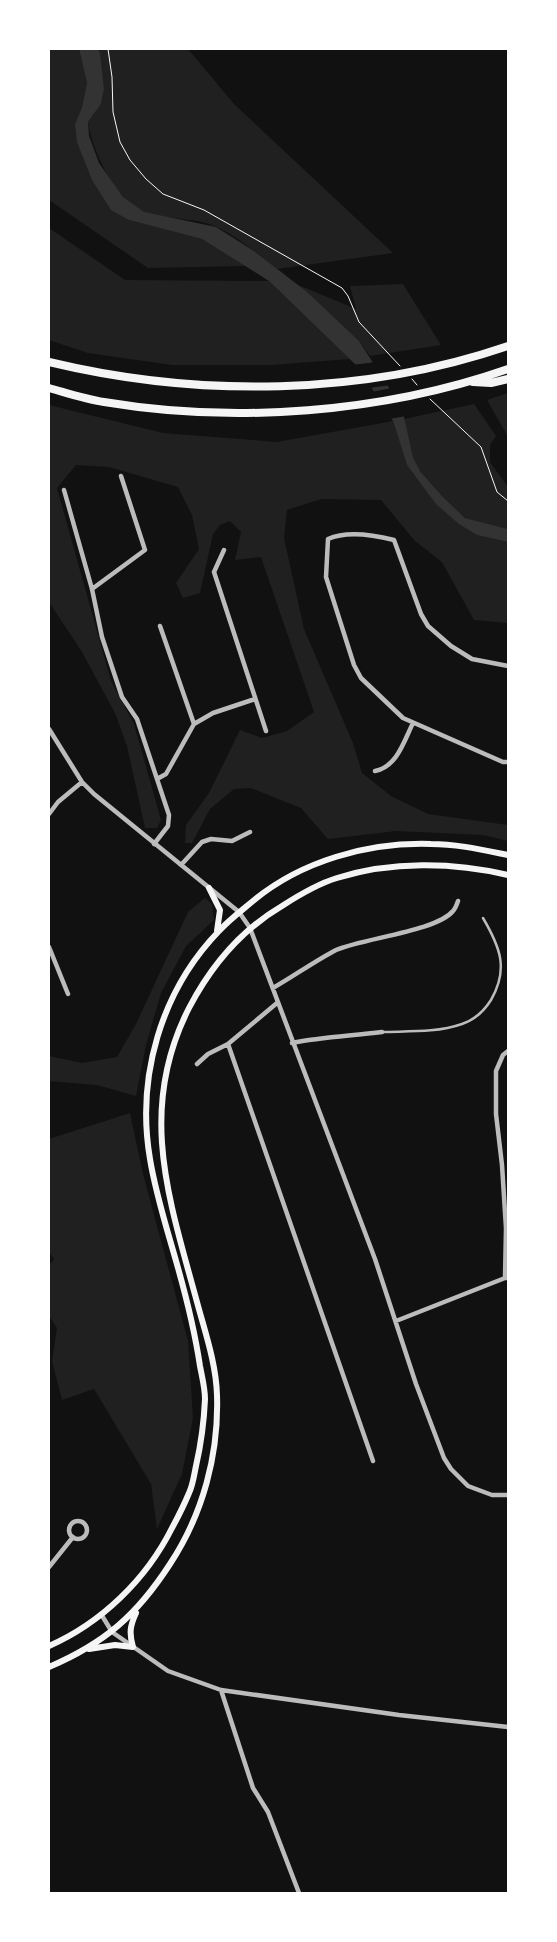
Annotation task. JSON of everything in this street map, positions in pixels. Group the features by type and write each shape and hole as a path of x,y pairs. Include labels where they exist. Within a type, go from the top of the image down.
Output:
{"highway":[{"path":"49,362 152,380 229,386 301,385 370,378 440,365 508,346"},
{"path":"49,388 103,402 200,412 281,411 324,408 423,393 508,369"},
{"path":"466,382 492,383 508,379"}],"main road":[{"path":"49,1646 66,1639 90,1624 129,1589 151,1564 164,1544 191,1491 203,1433 205,1396 198,1351 188,1303 154,1180 148,1144 146,1114 149,1075 155,1046 163,1020 176,992 194,962 217,933 262,893 300,871 349,852 395,845 432,844 469,847 508,855"},
{"path":"49,1667 86,1650 112,1632 138,1609 156,1587 181,1548 202,1502 216,1444 217,1392 212,1356 165,1177 161,1140 161,1107 165,1079 176,1040 186,1015 206,977 226,951 269,913 311,889 335,878 371,869 428,864 508,875"},
{"path":"209,888 220,910 217,933"},
{"path":"154,1180 165,1177"},
{"path":"86,1650 115,1645 134,1647 130,1636 130,1625 138,1609"}],"street":[{"path":"92,590 145,550 121,476"},
{"path":"64,490 92,590 102,637 122,697 137,719 170,820 166,830 154,844"},
{"path":"508,666 472,659 451,646 428,626 394,540 380,537 336,535 328,539 326,577 354,664 361,678 403,718 503,762 508,762"},
{"path":"224,550 214,572 266,732"},
{"path":"160,626 194,724"},
{"path":"157,779 166,774 194,724 212,713 255,699"},
{"path":"375,771 382,770 392,763 413,723"},
{"path":"49,729 82,782 105,804 239,912 250,928 292,1044 322,1116 396,1321 416,1384 444,1458 451,1469 468,1486 492,1495 508,1495"},
{"path":"49,814 58,802 82,782"},
{"path":"181,865 202,842 211,840 232,841 250,832"},
{"path":"273,988 336,951 355,943 420,928 444,919 454,911 458,900"},
{"path":"49,946 68,994"},
{"path":"197,1064 208,1054 228,1044 277,1004"},
{"path":"292,1044 320,1037 348,1037 382,1032"},
{"path":"228,1044 373,1461"},
{"path":"396,1321 506,1278 506,1228 502,1165 496,1114 496,1071 503,1055 508,1051"},
{"path":"49,1567 73,1538"},
{"path":"101,1614 112,1632 168,1671 221,1690 399,1715 508,1727"},
{"path":"221,1690 253,1788 268,1812 299,1893"}],"lane":[{"path":"382,1032 444,1029 472,1020 487,1006 498,988 502,968 500,952 483,918"}],"path":[{"path":"108,49 112,77 113,112 120,142 130,160 146,179 163,194 204,210 342,288 348,296 360,322 400,366"},
{"path":"412,380 419,386"},
{"path":"425,394 481,447 497,492 508,501"}],"shaded area":[{"path":"49,49 79,49 87,83 82,107 75,124 129,220 202,239 246,266 148,268 49,200"},
{"path":"79,49 98,49 100,54 104,89 101,104 88,122 89,136 99,163 123,197 144,212 216,227 254,251 307,292 359,341 402,408 413,457 420,471 465,518 508,529 508,542 477,535 459,524 436,504 407,465 393,421 358,367 269,281 202,239 129,220 111,210 92,180 77,142 75,124 82,107 87,83"},
{"path":"98,49 188,49 234,104 393,253 277,269 240,241 217,227 200,222 145,213 135,207 115,187 107,174 90,133 88,122 101,104 104,89"},
{"path":"49,228 125,280 269,281 350,359 271,365 172,365 88,353 49,340"},
{"path":"296,284 356,309 350,286 403,284 441,345 370,356 359,341"},
{"path":"508,393 508,435 507,435 487,400"},
{"path":"474,404 496,436 490,445 490,462 508,487 508,529 465,518 420,471 413,457 404,419"},
{"path":"49,405 163,433 277,442 393,421 407,465 477,535 508,542 508,623 474,620 442,562 415,541 381,500 321,499 287,510 284,538 304,629 353,743 362,773 391,796 428,814 508,825 508,841 483,835 396,831 328,839 301,808 251,788 234,789 210,809 192,843 185,843 186,825 209,793 240,730 262,738 287,731 314,712 261,557 235,560 241,532 230,521 220,525 213,534 200,593 183,598 176,583 199,549 192,515 178,487 109,467 76,465 57,488 111,681 134,724 161,820 157,828 145,828 127,746 115,713 82,652 49,602"},
{"path":"205,898 212,904 214,920 186,946 161,993 146,1045 136,1096 97,1085 49,1081 49,1056 82,1063 117,1057 136,1024 188,912"},
{"path":"130,1113 143,1174 188,1341 193,1418 182,1474 157,1529 151,1484 94,1389 62,1400 52,1361 57,1328 49,1316 49,1266 54,1259 49,1252 49,1139"}],"pier":[{"path":"376,362 391,385 369,388 352,365"},
{"path":"392,388 404,407 406,416 389,419 371,392"}]}
